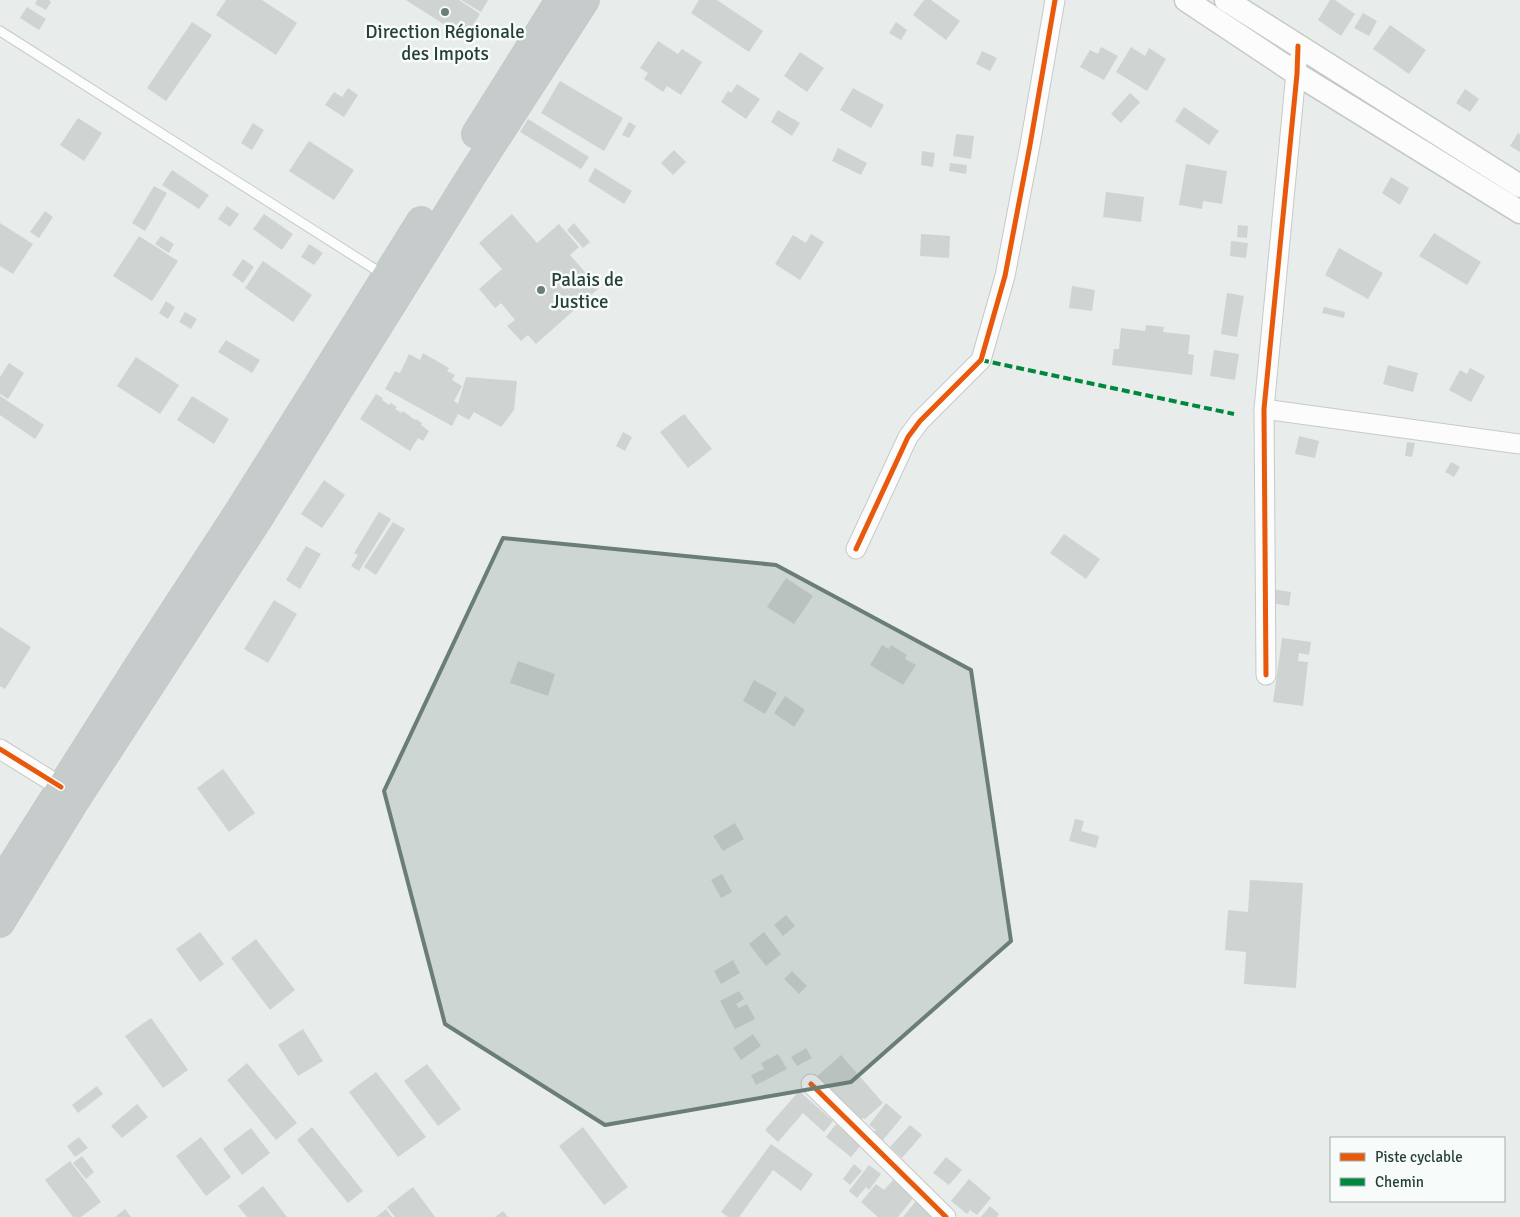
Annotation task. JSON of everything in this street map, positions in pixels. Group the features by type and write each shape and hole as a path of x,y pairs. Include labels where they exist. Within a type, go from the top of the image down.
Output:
{"highway":[{"path":"0,923 249,515 464,170 560,0"},
{"path":"464,170 585,0"},
{"path":"0,884 61,787 249,515"}],"street":[{"path":"856,549 908,437 920,421 981,360 1005,276 1055,0"},
{"path":"1186,0 1297,74 1520,212"},
{"path":"1226,0 1520,186"},
{"path":"1266,675 1264,409 1297,74 1298,46"},
{"path":"1264,409 1520,444"},
{"path":"0,749 61,787"},
{"path":"811,1084 946,1217"}],"lane":[{"path":"0,31 394,281"}],"highlighted area":[{"path":"503,538 776,565 971,670 1011,941 851,1082 605,1125 445,1024 384,791"}],"building":[{"path":"37,0 49,0 51,2 46,10 35,4"},
{"path":"226,0 262,0 297,23 276,55 216,15"},
{"path":"406,0 459,0 480,14 465,38"},
{"path":"461,0 488,0 481,12"},
{"path":"699,0 717,0 763,31 749,52 691,13"},
{"path":"924,0 931,0 960,21 946,40 913,15"},
{"path":"1330,0 1335,0 1355,14 1341,36 1318,20"},
{"path":"27,7 46,19 39,30 20,18"},
{"path":"1363,13 1377,21 1369,36 1354,28"},
{"path":"192,22 212,35 166,101 147,88"},
{"path":"896,22 907,30 901,40 889,33"},
{"path":"1390,25 1426,50 1409,74 1373,49"},
{"path":"658,41 678,54 682,49 702,62 681,95 667,86 663,92 644,79 648,73 640,68"},
{"path":"1101,47 1118,56 1104,80 1080,67 1090,50 1098,54"},
{"path":"1131,47 1145,56 1149,48 1166,59 1147,91 1116,72"},
{"path":"982,51 997,58 990,71 976,64"},
{"path":"800,52 824,68 807,92 784,76"},
{"path":"560,81 623,118 604,151 541,113"},
{"path":"737,84 760,99 746,119 721,102 728,91 731,93"},
{"path":"348,88 358,95 344,117 325,105 334,92 342,97"},
{"path":"853,88 884,105 871,128 840,110"},
{"path":"1465,89 1479,99 1470,112 1456,103"},
{"path":"1130,93 1140,102 1121,123 1111,114"},
{"path":"1184,107 1219,131 1209,145 1175,121"},
{"path":"778,110 800,123 792,136 771,122"},
{"path":"78,118 102,133 84,161 60,145"},
{"path":"528,119 589,157 581,169 520,132"},
{"path":"629,122 636,126 629,138 622,135"},
{"path":"253,123 264,130 252,150 241,143"},
{"path":"1518,133 1520,134 1520,152 1510,146"},
{"path":"956,134 974,136 971,159 953,156"},
{"path":"309,141 354,170 334,200 289,171"},
{"path":"838,148 867,163 861,175 832,161"},
{"path":"674,150 686,162 673,175 661,163"},
{"path":"922,151 935,153 933,167 921,165"},
{"path":"950,163 967,165 966,174 949,171"},
{"path":"1186,164 1227,171 1222,204 1203,201 1202,209 1179,205"},
{"path":"595,168 632,191 624,204 588,181"},
{"path":"172,170 209,195 199,209 162,185"},
{"path":"1391,177 1409,188 1400,205 1382,193"},
{"path":"154,186 167,193 145,231 132,223"},
{"path":"1106,192 1144,197 1141,222 1103,217"},
{"path":"227,206 239,214 230,227 218,219"},
{"path":"45,211 53,217 39,238 30,232"},
{"path":"264,214 293,234 282,250 253,229"},
{"path":"512,214 537,243 559,224 579,247 570,255 599,288 536,344 528,335 521,341 507,326 515,320 501,303 495,308 479,289 502,269 479,243"},
{"path":"0,223 33,244 13,274 0,266"},
{"path":"574,223 590,242 583,248 567,230"},
{"path":"1238,225 1248,226 1247,238 1237,237"},
{"path":"1434,233 1481,262 1467,285 1419,256"},
{"path":"811,234 824,242 800,280 775,264 793,235 806,243"},
{"path":"921,234 950,236 949,258 920,256"},
{"path":"139,236 178,261 152,301 113,276"},
{"path":"161,236 174,244 169,253 155,244"},
{"path":"1231,241 1248,243 1246,258 1230,256"},
{"path":"309,244 323,253 314,265 301,257"},
{"path":"1339,248 1383,273 1368,299 1325,275"},
{"path":"243,259 254,267 243,283 232,275"},
{"path":"263,261 312,295 293,322 245,288"},
{"path":"1072,286 1095,290 1092,311 1069,308"},
{"path":"1227,293 1244,296 1237,337 1221,334"},
{"path":"166,301 175,307 168,319 159,313"},
{"path":"1324,307 1345,312 1344,318 1322,313"},
{"path":"185,312 197,319 191,329 179,322"},
{"path":"1146,325 1164,327 1163,332 1190,335 1188,354 1194,355 1192,375 1112,365 1114,349 1119,349 1121,328 1145,331"},
{"path":"226,340 260,360 252,373 218,352"},
{"path":"1214,350 1239,354 1235,380 1210,376"},
{"path":"423,353 449,368 447,371 455,375 452,380 462,386 454,401 458,404 466,377 517,381 514,410 501,427 474,412 469,420 458,414 452,426 385,389 395,371 400,373 409,354 420,360"},
{"path":"136,357 179,385 160,414 117,386"},
{"path":"9,363 24,373 8,399 0,394 0,377"},
{"path":"1388,365 1418,373 1413,392 1383,384"},
{"path":"1470,368 1485,376 1471,402 1449,390 1460,370 1467,374"},
{"path":"376,394 389,405 391,403 397,407 395,409 402,413 403,411 422,423 421,425 429,431 423,441 418,438 410,451 360,419"},
{"path":"0,396 44,425 35,439 0,415"},
{"path":"192,396 229,419 214,444 177,420"},
{"path":"684,414 712,449 688,468 660,432"},
{"path":"623,432 632,437 625,451 616,446"},
{"path":"1299,436 1319,441 1315,458 1295,454"},
{"path":"1407,442 1415,443 1412,457 1405,456"},
{"path":"1451,462 1460,467 1454,477 1445,472"},
{"path":"324,480 345,495 322,528 301,514"},
{"path":"379,512 391,519 359,571 351,566 358,555 354,553"},
{"path":"393,522 405,529 376,575 364,567"},
{"path":"1064,534 1100,559 1086,579 1050,553"},
{"path":"306,546 321,554 300,589 286,580"},
{"path":"786,578 813,596 794,624 767,607"},
{"path":"1272,589 1291,592 1289,606 1270,603"},
{"path":"274,600 297,614 268,663 244,649"},
{"path":"0,627 31,647 5,689 0,686"},
{"path":"1282,638 1311,642 1309,655 1299,653 1298,661 1308,662 1303,706 1273,702"},
{"path":"882,645 889,649 891,645 907,655 905,659 916,665 903,685 870,665"},
{"path":"518,661 555,674 548,696 510,683"},
{"path":"754,680 777,693 765,714 743,701"},
{"path":"785,696 805,710 794,727 774,713"},
{"path":"223,769 255,813 229,832 197,788"},
{"path":"1075,819 1084,821 1081,831 1099,836 1096,848 1069,841"},
{"path":"735,823 744,839 723,851 713,836"},
{"path":"722,874 732,892 721,898 711,880"},
{"path":"1250,880 1303,883 1296,988 1244,984 1246,952 1225,950 1228,910 1248,912"},
{"path":"786,915 795,926 783,936 774,925"},
{"path":"200,932 224,964 200,982 176,949"},
{"path":"764,932 781,954 766,966 749,944"},
{"path":"256,939 295,990 270,1010 231,958"},
{"path":"733,960 740,973 721,984 714,971"},
{"path":"792,971 807,986 799,994 784,979"},
{"path":"739,991 744,999 736,1004 739,1008 747,1004 755,1019 735,1029 720,1001"},
{"path":"151,1018 188,1070 163,1088 125,1036"},
{"path":"303,1029 323,1061 298,1076 278,1045"},
{"path":"753,1034 761,1046 741,1060 733,1048"},
{"path":"806,1048 812,1058 797,1066 791,1057"},
{"path":"778,1054 787,1069 756,1085 751,1075 764,1069 761,1063"},
{"path":"841,1055 883,1103 865,1119 863,1118 854,1125 814,1079"},
{"path":"247,1063 297,1123 276,1140 227,1080"},
{"path":"427,1064 461,1109 438,1126 404,1081"},
{"path":"376,1072 426,1137 398,1157 349,1092"},
{"path":"97,1086 103,1094 78,1113 72,1105"},
{"path":"799,1091 833,1121 824,1132 803,1113 778,1142 765,1130"},
{"path":"886,1103 902,1117 878,1146 868,1139 876,1130 869,1125"},
{"path":"137,1104 148,1117 122,1138 111,1126"},
{"path":"836,1124 861,1145 851,1157 826,1137"},
{"path":"910,1125 922,1135 902,1158 890,1147"},
{"path":"312,1127 363,1191 348,1203 297,1140"},
{"path":"583,1127 628,1187 604,1205 559,1146"},
{"path":"251,1128 270,1153 242,1175 223,1149"},
{"path":"79,1137 88,1148 75,1157 67,1146"},
{"path":"201,1137 231,1177 206,1196 176,1156"},
{"path":"771,1144 813,1174 801,1191 773,1170 739,1217 728,1217 721,1212"},
{"path":"82,1156 94,1172 86,1179 73,1163"},
{"path":"946,1157 962,1170 949,1185 933,1173"},
{"path":"70,1161 101,1202 81,1217 73,1217 45,1180"},
{"path":"854,1164 862,1171 850,1185 843,1179"},
{"path":"869,1165 881,1174 869,1190 866,1187 857,1198 849,1191"},
{"path":"894,1179 915,1196 898,1217 878,1217 861,1202 876,1184 884,1190"},
{"path":"969,1179 991,1198 977,1215 970,1210 967,1214 951,1201"},
{"path":"263,1186 287,1217 247,1217 238,1206"},
{"path":"413,1187 435,1217 395,1217 387,1207"},
{"path":"916,1201 933,1215 931,1217 903,1217"},
{"path":"990,1206 999,1214 997,1217 981,1217"},
{"path":"125,1209 131,1217 115,1217"},
{"path":"386,1209 392,1217 376,1217"},
{"path":"503,1211 508,1217 495,1217"}],"marked path":[{"path":"981,360 1234,414"}],"cycle path":[{"path":"856,549 908,437 920,421 981,360 1005,276 1055,0"},
{"path":"1266,675 1264,409 1297,74 1298,46"},
{"path":"0,749 61,787"},
{"path":"811,1084 946,1217"}],"place":[{"name":"Direction Régionale des Impots","path":"445,12"},
{"name":"Palais de Justice","path":"541,290"}]}
